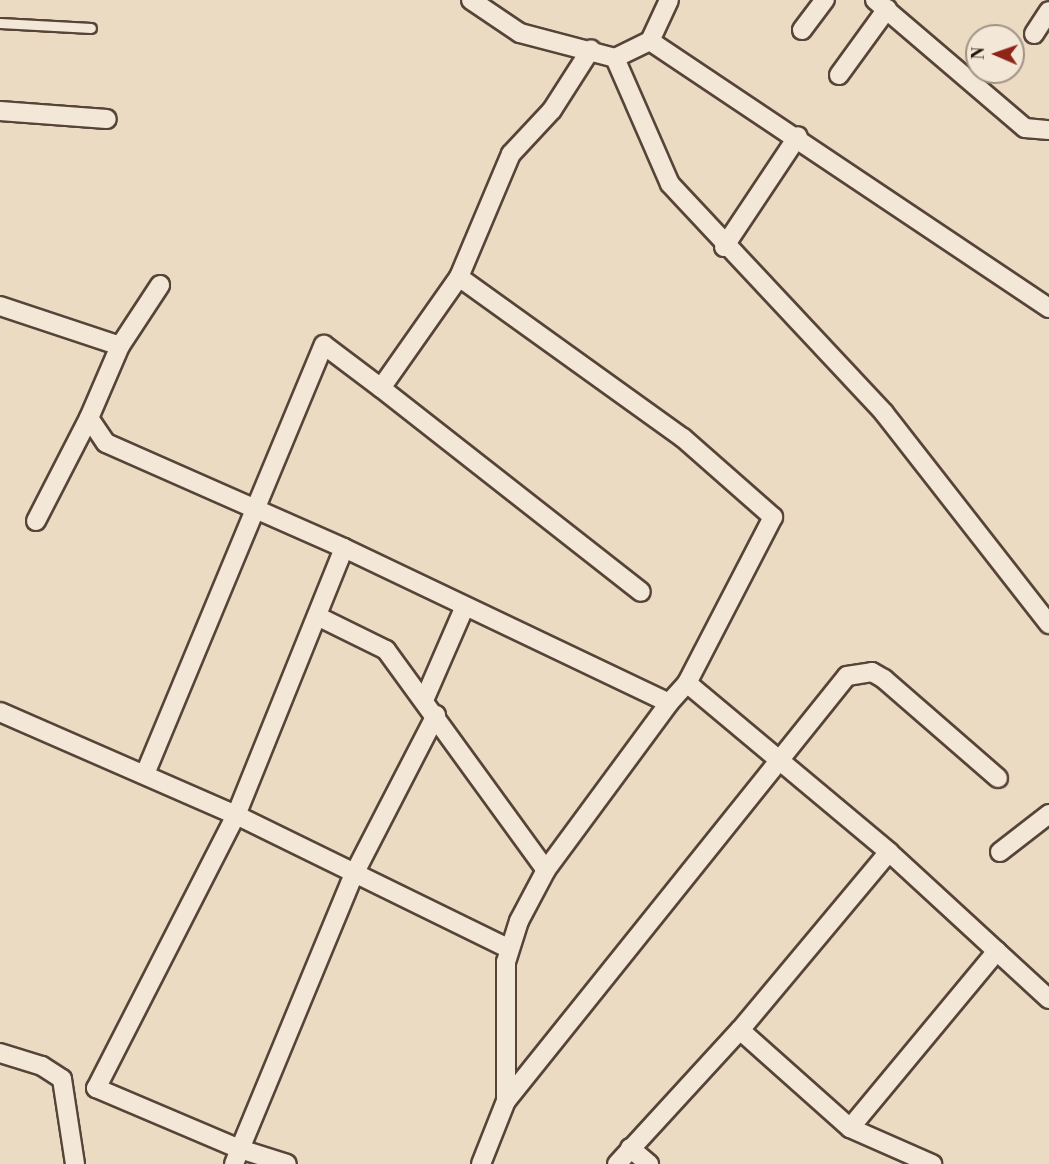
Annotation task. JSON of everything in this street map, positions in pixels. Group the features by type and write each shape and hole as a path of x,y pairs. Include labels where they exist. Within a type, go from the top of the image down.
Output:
{"street":[{"path":"471,0 520,33 591,49 615,58 670,184 724,247 884,413 1049,624"},
{"path":"615,58 650,41 669,0"},
{"path":"802,30 825,0"},
{"path":"839,75 881,5 1025,128 1049,130"},
{"path":"1034,34 1049,11"},
{"path":"650,41 798,136 1049,308"},
{"path":"381,388 459,277 512,154 552,110 591,49"},
{"path":"0,111 107,119"},
{"path":"724,247 798,136"},
{"path":"459,277 683,438 773,517 687,683 546,870 509,949 506,1101"},
{"path":"36,521 89,418 120,346 160,285"},
{"path":"0,306 120,346"},
{"path":"145,774 258,511 324,345 641,592"},
{"path":"89,418 106,443 344,548 669,704"},
{"path":"287,1164 237,1156 96,1088 236,815 344,548"},
{"path":"425,698 465,606"},
{"path":"316,616 386,650 425,698 546,870"},
{"path":"481,1164 506,1101 847,676 872,672 998,778"},
{"path":"687,683 889,852 1049,999"},
{"path":"0,712 236,815 509,949"},
{"path":"237,1156 354,874 436,715"},
{"path":"1000,852 1049,814"},
{"path":"617,1164 740,1030 889,852"},
{"path":"850,1128 997,951"},
{"path":"740,1030 850,1128 932,1164"},
{"path":"0,1053 42,1066 62,1079 75,1164"},
{"path":"630,1148 649,1164"}],"lane":[{"path":"0,23 91,28"}]}
